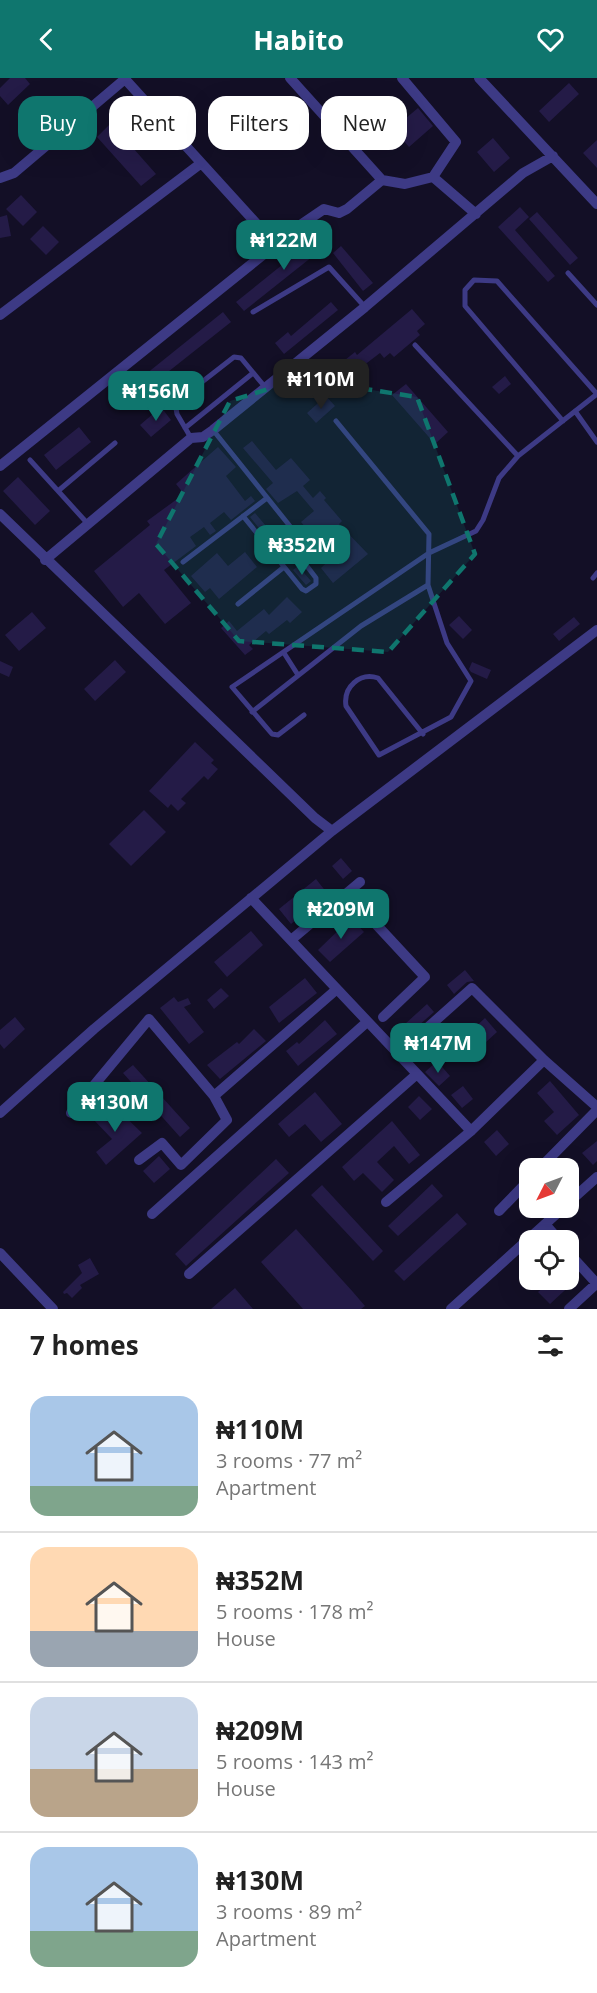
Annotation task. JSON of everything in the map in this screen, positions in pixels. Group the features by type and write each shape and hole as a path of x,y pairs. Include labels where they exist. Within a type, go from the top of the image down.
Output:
{"street":[{"path":"0,178 14,173 125,78 200,164 275,244"},
{"path":"290,78 382,180 405,184 432,177 456,142 402,78"},
{"path":"479,78 597,204"},
{"path":"45,560 191,438 203,436 213,430 365,307 524,173 553,156"},
{"path":"0,315 200,164"},
{"path":"432,177 476,214"},
{"path":"0,466 275,244 324,209 339,213 347,209 382,180"},
{"path":"0,514 45,560 315,818 332,831"},
{"path":"0,1113 94,1029 332,831 597,630"},
{"path":"291,940 360,882"},
{"path":"347,893 425,977 383,1017"},
{"path":"251,898 471,1131"},
{"path":"398,1054 472,988 544,1060 597,1108 550,1158"},
{"path":"214,1096 337,989"},
{"path":"71,1113 149,1019 214,1096 227,1120 181,1165 162,1143 139,1160"},
{"path":"152,1214 367,1022"},
{"path":"386,1202 471,1131 544,1060"},
{"path":"189,1274 417,1074"},
{"path":"579,1193 597,1177"},
{"path":"499,1210 519,1190"},
{"path":"451,1309 552,1218"},
{"path":"545,1224 550,1230"},
{"path":"0,1254 53,1309"},
{"path":"569,1309 597,1284 579,1264"}],"lane":[{"path":"253,312 329,267 365,307"},
{"path":"568,273 597,305"},
{"path":"304,715 278,735 272,734 233,691 234,683 284,653 429,553 476,531 483,520 499,478 518,456 597,394 497,281 474,280 465,290 465,306 563,420"},
{"path":"415,345 518,456"},
{"path":"191,438 184,428 175,403 234,357 240,358 265,387"},
{"path":"184,428 253,373"},
{"path":"575,411 597,442"},
{"path":"336,421 429,534 429,585 447,643 471,681 452,717 423,734 379,755 346,706 348,688 361,678 371,676 378,678 423,734"},
{"path":"213,430 297,535 290,544 316,578 316,584 306,591 302,589 243,516"},
{"path":"58,491 115,443"},
{"path":"30,460 88,524"},
{"path":"183,562 267,498"},
{"path":"238,604 284,567"},
{"path":"252,712 361,626 429,585"},
{"path":"284,653 298,675"}],"highlighted area":[{"path":"301,379 417,397 475,554 388,652 239,641 156,544 230,401"}],"building":[{"path":"10,78 25,78 30,84 8,105 0,96 0,88"},
{"path":"569,83 579,94 549,122 539,111"},
{"path":"418,108 433,126 409,147 407,145 407,117"},
{"path":"109,125 109,150 135,150 156,174 141,186 97,137"},
{"path":"493,138 510,158 494,172 477,152"},
{"path":"597,140 597,168 583,153"},
{"path":"21,195 37,212 23,226 6,209"},
{"path":"520,207 529,217 515,230 555,276 548,282 498,227"},
{"path":"537,212 578,258 570,265 529,219"},
{"path":"7,215 11,236 0,238 0,217"},
{"path":"43,226 59,242 46,255 30,239"},
{"path":"323,232 332,241 244,311 236,302"},
{"path":"341,246 373,283 363,291 333,253"},
{"path":"331,302 338,310 284,354 275,343 288,332 291,336"},
{"path":"412,309 425,324 417,331 420,335 394,357 390,353 384,358 380,353 355,372 345,360 355,352 357,355"},
{"path":"223,312 231,322 149,387 141,378"},
{"path":"505,376 511,384 499,394 492,387"},
{"path":"406,384 448,432 435,444 392,395"},
{"path":"326,396 335,406 316,423 307,413"},
{"path":"161,407 171,420 151,437 140,425"},
{"path":"79,427 91,442 56,470 44,455"},
{"path":"252,441 276,470 291,458 310,480 303,486 313,498 320,491 326,498 324,500 342,521 339,524 368,554 333,583 321,568 346,544 333,529 318,542 301,522 314,511 297,491 278,503 266,489 273,483 243,448"},
{"path":"218,447 236,467 226,476 245,501 251,496 255,501 231,520 224,512 210,523 216,531 210,535 204,527 190,537 196,546 164,570 191,603 165,624 139,593 123,607 94,571 150,525 147,521 184,494 176,484"},
{"path":"18,477 50,511 35,525 3,491"},
{"path":"255,513 292,557 286,562 250,517"},
{"path":"245,552 257,567 219,599 210,588 205,592 191,576 217,553 228,566"},
{"path":"298,566 311,581 306,585 293,570"},
{"path":"287,597 302,612 290,623 287,620 269,634 266,631 249,645 253,649 245,655 221,628 229,621 237,631 264,609 269,615"},
{"path":"32,612 46,628 19,651 5,635"},
{"path":"459,616 472,630 463,639 449,625"},
{"path":"574,617 580,624 559,641 553,634"},
{"path":"115,660 126,672 95,701 84,689"},
{"path":"0,661 13,667 9,677 0,673"},
{"path":"472,662 491,670 487,679 471,672 469,669"},
{"path":"195,742 214,760 211,763 218,769 208,780 204,776 181,799 186,803 178,811 171,804 168,808 149,791"},
{"path":"144,810 166,832 131,866 109,844"},
{"path":"341,858 352,871 343,879 332,866"},
{"path":"316,879 327,893 291,924 279,909"},
{"path":"351,918 364,932 330,962 318,950"},
{"path":"251,931 263,945 227,977 214,962"},
{"path":"465,970 474,981 467,982 454,994 447,985"},
{"path":"305,978 317,993 279,1023 269,1007"},
{"path":"221,988 229,996 214,1009 207,1000"},
{"path":"174,997 178,1002 188,998 191,1004 184,1007 204,1032 189,1044 160,1008"},
{"path":"427,1004 434,1012 401,1041 394,1034"},
{"path":"15,1017 25,1029 4,1049 0,1044 0,1030"},
{"path":"485,1018 497,1032 485,1043 473,1029"},
{"path":"325,1020 337,1034 298,1066 286,1051 297,1042 299,1044"},
{"path":"254,1029 266,1041 220,1079 207,1065 237,1042 239,1044"},
{"path":"437,1061 450,1076 439,1086 425,1072"},
{"path":"133,1065 190,1128 180,1137 123,1073"},
{"path":"550,1081 579,1115 557,1135 544,1121 554,1112 537,1093"},
{"path":"463,1086 473,1099 462,1108 451,1095"},
{"path":"315,1092 342,1124 321,1142 305,1124 289,1137 278,1124"},
{"path":"419,1096 432,1109 420,1120 408,1107"},
{"path":"111,1103 142,1133 106,1165 96,1152 112,1139 93,1119"},
{"path":"392,1121 420,1155 409,1164 394,1146 377,1162 394,1180 382,1192 363,1173 354,1181 342,1167"},
{"path":"497,1130 509,1144 496,1156 484,1142"},
{"path":"597,1141 597,1161 593,1165 582,1153"},
{"path":"159,1156 170,1169 154,1183 143,1171"},
{"path":"276,1159 289,1173 186,1266 175,1254"},
{"path":"432,1184 443,1196 398,1236 388,1226"},
{"path":"322,1185 383,1251 373,1261 311,1195"},
{"path":"457,1213 467,1224 404,1281 394,1271"},
{"path":"296,1229 365,1306 361,1309 303,1309 261,1262"},
{"path":"90,1258 99,1274 80,1285 82,1288 72,1298 67,1293 64,1294 63,1292 82,1273 78,1265"},
{"path":"235,1288 253,1309 211,1309"},
{"path":"540,1290 565,1290 550,1304 538,1292"}]}
